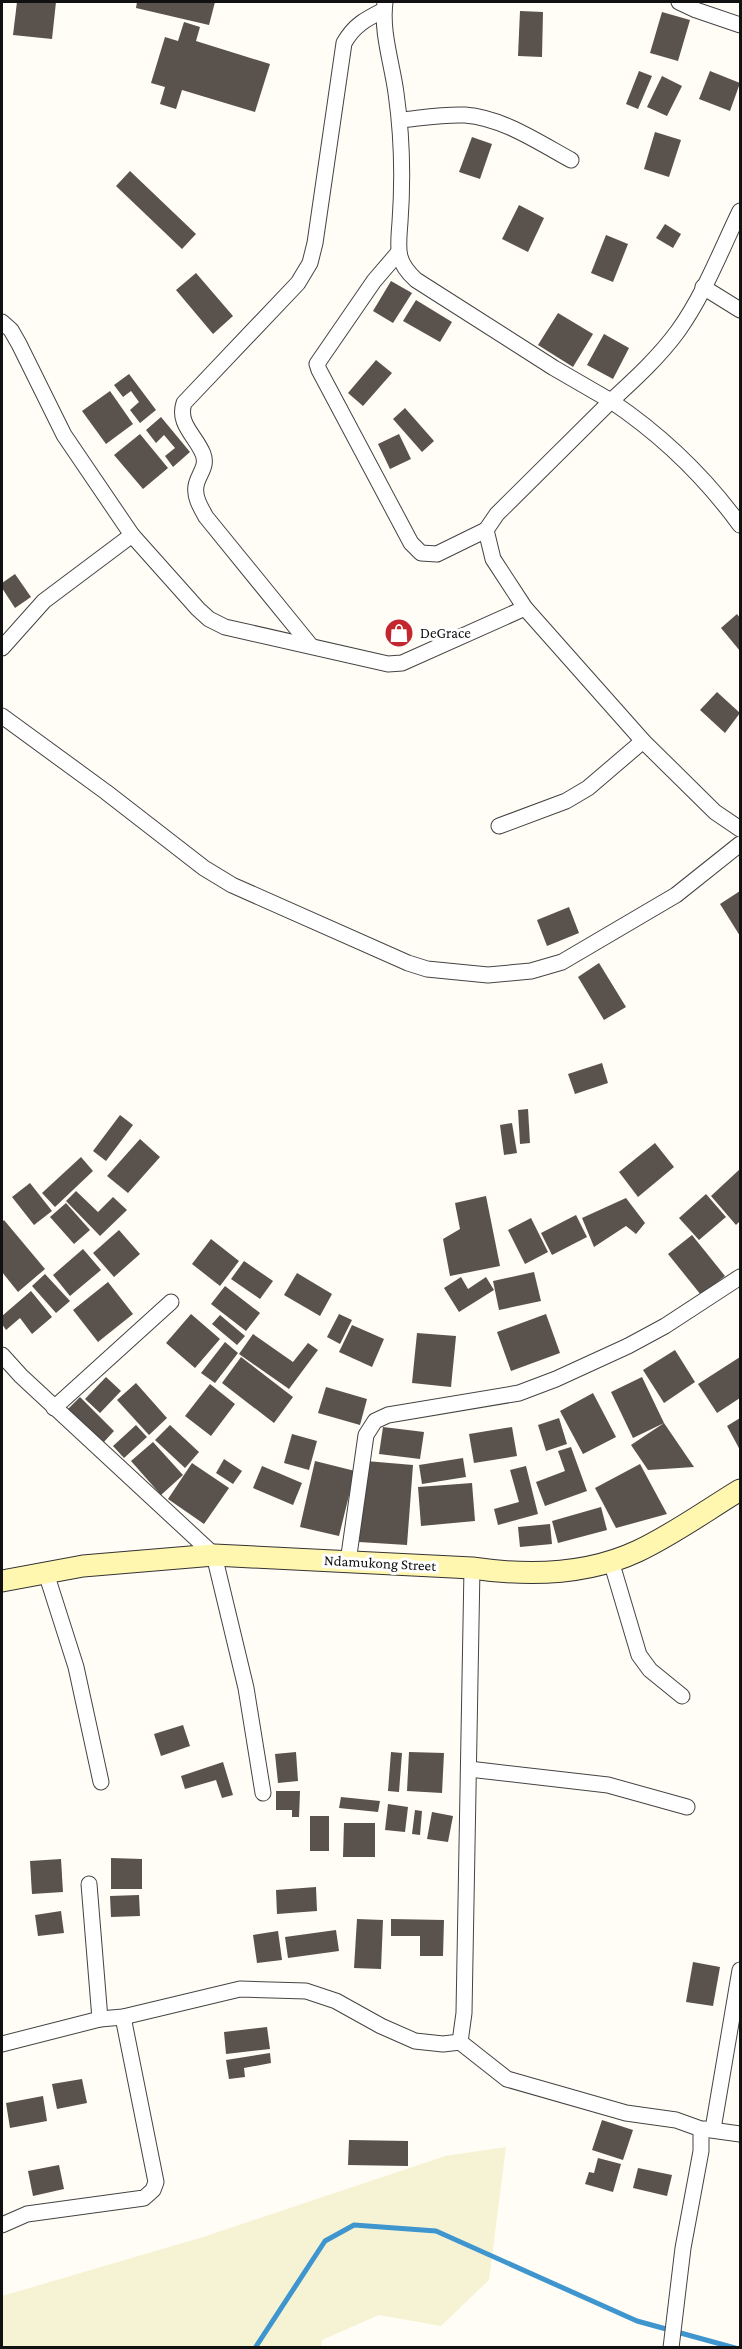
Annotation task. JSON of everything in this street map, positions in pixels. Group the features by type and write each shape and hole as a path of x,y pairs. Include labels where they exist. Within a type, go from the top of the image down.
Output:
{"main road":[{"name":"Ndamukong Street","path":"2,1581 83,1566 214,1555 472,1568 501,1572 554,1572 611,1561 639,1550 741,1490"}],"street":[{"path":"679,2 741,25"},
{"path":"311,646 206,517 198,503 196,486 205,466 204,455 183,421 181,412 184,403 298,283 310,263 315,243 344,43 361,21 384,6 400,120 401,210 398,253 404,269 416,280 554,368 611,401 647,426 709,486 741,525"},
{"path":"400,120 463,115 485,118 507,126 571,160"},
{"path":"398,253 374,281 317,364 411,543 421,553 437,554 486,530 497,514 651,364 679,330 741,211"},
{"path":"703,287 741,310"},
{"path":"2,322 11,330 19,344 64,435 132,535 209,619 225,627 388,664 402,663 525,608"},
{"path":"486,530 493,559 525,608 643,741 716,812 741,829"},
{"path":"2,648 44,601 132,535"},
{"path":"2,716 106,792 204,868 232,885 427,969 488,975 531,971 562,962 676,895 741,844"},
{"path":"499,826 566,801 588,788 643,741"},
{"path":"348,1562 366,1435 375,1421 388,1415 519,1393 556,1379 628,1347 666,1326 741,1277"},
{"path":"54,1408 171,1302"},
{"path":"2,1355 21,1377 214,1555 246,1688 263,1793"},
{"path":"611,1561 639,1655 650,1670 682,1696"},
{"path":"460,2042 464,2013 472,1568"},
{"path":"46,1573 76,1667 101,1782"},
{"path":"469,1769 608,1785 687,1807"},
{"path":"89,1884 100,2019"},
{"path":"671,2345 684,2248 701,2151 741,1970"},
{"path":"2,2044 100,2019 123,2017 240,1989 306,1990 336,2001 381,2026 415,2041 443,2044 460,2042 507,2079 626,2113 676,2120 707,2129 741,2134"},
{"path":"2,2225 27,2214 144,2198 153,2190 156,2182 123,2017"}],"shaded area":[{"path":"506,2147 489,2280 441,2326 379,2315 322,2340 321,2348 2,2347 2,2296 203,2237 445,2156"}],"building":[{"path":"17,2 56,2 52,39 13,35"},
{"path":"137,2 215,2 209,25 136,8"},
{"path":"520,11 543,12 542,57 518,56"},
{"path":"662,12 690,20 678,61 650,53"},
{"path":"184,22 200,27 196,41 270,64 255,112 182,90 176,109 160,104 165,87 151,83 165,37 178,41"},
{"path":"639,71 652,76 638,109 626,104"},
{"path":"710,71 740,83 730,111 699,99"},
{"path":"662,76 682,86 667,116 647,107"},
{"path":"655,132 681,140 669,177 644,169"},
{"path":"472,137 492,144 480,179 459,172"},
{"path":"130,171 196,234 182,249 116,186"},
{"path":"519,205 544,218 528,252 502,239"},
{"path":"665,224 681,234 673,248 656,238"},
{"path":"606,235 628,244 613,282 591,273"},
{"path":"196,273 233,316 213,334 176,290"},
{"path":"391,281 412,293 393,323 373,311"},
{"path":"416,300 452,322 440,342 403,321"},
{"path":"558,313 593,334 573,367 538,345"},
{"path":"604,334 629,348 613,379 587,365"},
{"path":"376,360 392,373 363,406 348,393"},
{"path":"129,374 156,410 140,423 130,410 139,402 131,391 123,397 114,385"},
{"path":"110,391 133,424 106,444 82,411"},
{"path":"405,408 434,441 422,452 393,419"},
{"path":"161,417 190,452 173,467 165,456 175,448 164,435 156,443 146,430"},
{"path":"140,434 168,468 143,489 114,455"},
{"path":"399,434 411,459 390,469 378,444"},
{"path":"15,574 31,597 15,608 2,588 2,583"},
{"path":"737,614 740,618 740,651 721,628"},
{"path":"717,692 740,713 725,733 700,710"},
{"path":"740,891 740,936 720,904"},
{"path":"569,907 579,933 547,946 537,920"},
{"path":"599,963 626,1007 604,1020 578,977"},
{"path":"602,1063 608,1083 575,1094 568,1074"},
{"path":"528,1109 530,1143 520,1144 518,1110"},
{"path":"120,1115 133,1125 106,1161 93,1151"},
{"path":"512,1123 517,1153 504,1155 500,1125"},
{"path":"140,1139 160,1157 128,1193 107,1176"},
{"path":"655,1143 674,1167 638,1197 619,1172"},
{"path":"81,1157 93,1171 55,1207 42,1193"},
{"path":"740,1169 740,1221 736,1225 711,1196"},
{"path":"30,1183 52,1211 34,1225 12,1197"},
{"path":"76,1191 98,1212 113,1197 127,1210 100,1236 66,1201"},
{"path":"706,1194 726,1217 699,1240 679,1218"},
{"path":"486,1196 500,1266 450,1276 443,1239 460,1229 455,1203"},
{"path":"626,1198 645,1223 636,1234 626,1226 594,1247 582,1218"},
{"path":"66,1203 90,1230 74,1244 50,1217"},
{"path":"576,1215 587,1237 552,1255 541,1233"},
{"path":"531,1218 548,1252 525,1264 508,1230"},
{"path":"4,1220 45,1269 18,1292 2,1272 2,1222"},
{"path":"119,1230 140,1254 114,1277 93,1253"},
{"path":"692,1235 725,1276 701,1295 668,1254"},
{"path":"211,1239 239,1261 220,1286 192,1264"},
{"path":"83,1249 101,1270 70,1296 53,1275"},
{"path":"244,1261 273,1281 260,1299 231,1279"},
{"path":"534,1272 541,1301 499,1310 493,1281"},
{"path":"297,1273 332,1294 320,1316 284,1295"},
{"path":"45,1274 70,1301 56,1313 32,1286"},
{"path":"461,1277 468,1289 486,1277 494,1290 459,1312 444,1288"},
{"path":"108,1282 133,1314 98,1342 73,1310"},
{"path":"225,1286 260,1313 246,1331 211,1304"},
{"path":"31,1291 52,1317 32,1334 20,1318 6,1330 2,1324 2,1316"},
{"path":"191,1314 220,1339 195,1368 166,1343"},
{"path":"339,1314 352,1320 340,1344 327,1337"},
{"path":"546,1314 560,1353 511,1371 497,1332"},
{"path":"220,1315 245,1336 237,1345 212,1324"},
{"path":"352,1325 384,1339 372,1367 339,1352"},
{"path":"417,1333 456,1336 451,1387 412,1383"},
{"path":"253,1334 293,1362 308,1343 318,1350 289,1389 239,1354"},
{"path":"225,1342 238,1353 215,1383 201,1373"},
{"path":"675,1350 695,1382 664,1403 643,1370"},
{"path":"241,1357 293,1397 274,1423 222,1383"},
{"path":"740,1357 740,1398 717,1413 698,1384"},
{"path":"106,1377 121,1391 100,1413 85,1399"},
{"path":"642,1377 664,1423 633,1438 611,1392"},
{"path":"136,1383 167,1418 149,1435 117,1400"},
{"path":"210,1384 235,1404 211,1436 185,1416"},
{"path":"326,1387 367,1399 360,1425 318,1413"},
{"path":"593,1393 616,1437 583,1454 560,1411"},
{"path":"80,1397 114,1431 102,1444 68,1409"},
{"path":"559,1418 567,1444 546,1451 538,1425"},
{"path":"740,1418 740,1450 727,1426"},
{"path":"664,1423 694,1467 648,1470 631,1445"},
{"path":"136,1425 147,1437 124,1458 113,1446"},
{"path":"170,1425 199,1452 185,1468 155,1440"},
{"path":"383,1427 424,1432 420,1459 379,1454"},
{"path":"512,1427 517,1456 474,1463 469,1434"},
{"path":"292,1434 317,1441 309,1470 284,1463"},
{"path":"153,1442 183,1475 161,1495 131,1461"},
{"path":"571,1447 587,1491 545,1506 536,1482 565,1471 558,1451"},
{"path":"463,1458 466,1477 422,1484 419,1465"},
{"path":"224,1459 242,1471 233,1484 216,1473"},
{"path":"315,1461 355,1471 339,1536 300,1527"},
{"path":"366,1461 413,1465 407,1545 359,1542"},
{"path":"192,1463 229,1488 204,1524 168,1499"},
{"path":"640,1464 667,1514 616,1528 595,1488"},
{"path":"262,1466 302,1483 293,1505 253,1488"},
{"path":"526,1466 538,1514 498,1525 494,1509 519,1502 510,1470"},
{"path":"472,1483 475,1521 421,1526 418,1487"},
{"path":"601,1507 607,1530 558,1543 552,1521"},
{"path":"550,1524 552,1544 520,1547 518,1527"},
{"path":"183,1725 190,1746 161,1756 154,1734"},
{"path":"296,1752 298,1781 278,1783 275,1754"},
{"path":"391,1752 402,1753 399,1792 388,1791"},
{"path":"409,1752 444,1753 442,1793 407,1791"},
{"path":"223,1762 233,1795 222,1798 216,1780 185,1789 181,1776"},
{"path":"276,1791 300,1791 299,1817 292,1817 292,1810 276,1810"},
{"path":"341,1797 380,1801 378,1812 339,1808"},
{"path":"388,1804 408,1807 405,1832 385,1830"},
{"path":"415,1810 422,1811 420,1835 412,1834"},
{"path":"432,1812 453,1816 448,1842 427,1839"},
{"path":"310,1816 329,1816 329,1851 310,1851"},
{"path":"344,1823 375,1823 375,1857 343,1857"},
{"path":"111,1858 142,1859 142,1889 111,1889"},
{"path":"61,1859 63,1892 32,1894 30,1861"},
{"path":"316,1887 317,1911 277,1914 276,1890"},
{"path":"139,1895 140,1916 111,1917 110,1896"},
{"path":"61,1911 64,1933 38,1936 35,1915"},
{"path":"357,1919 383,1920 381,1969 354,1968"},
{"path":"391,1919 444,1920 443,1956 420,1956 420,1936 391,1936"},
{"path":"336,1930 339,1951 288,1958 285,1937"},
{"path":"278,1931 282,1960 257,1963 253,1935"},
{"path":"693,1962 720,1967 713,2006 686,2002"},
{"path":"267,2027 270,2049 226,2054 224,2032"},
{"path":"270,2053 271,2063 244,2068 245,2077 229,2079 226,2060"},
{"path":"82,2079 87,2103 57,2109 52,2084"},
{"path":"43,2096 47,2121 10,2128 6,2103"},
{"path":"602,2120 633,2130 623,2160 592,2150"},
{"path":"349,2140 408,2141 408,2166 348,2165"},
{"path":"598,2158 621,2164 613,2192 585,2184 589,2172 594,2173"},
{"path":"59,2165 64,2189 33,2196 28,2171"},
{"path":"638,2168 672,2175 667,2196 633,2188"}],"waterway":[{"path":"255,2348 325,2241 354,2225 436,2231 637,2321 735,2348"}],"place":[{"name":"DeGrace","path":"399,633"}]}
